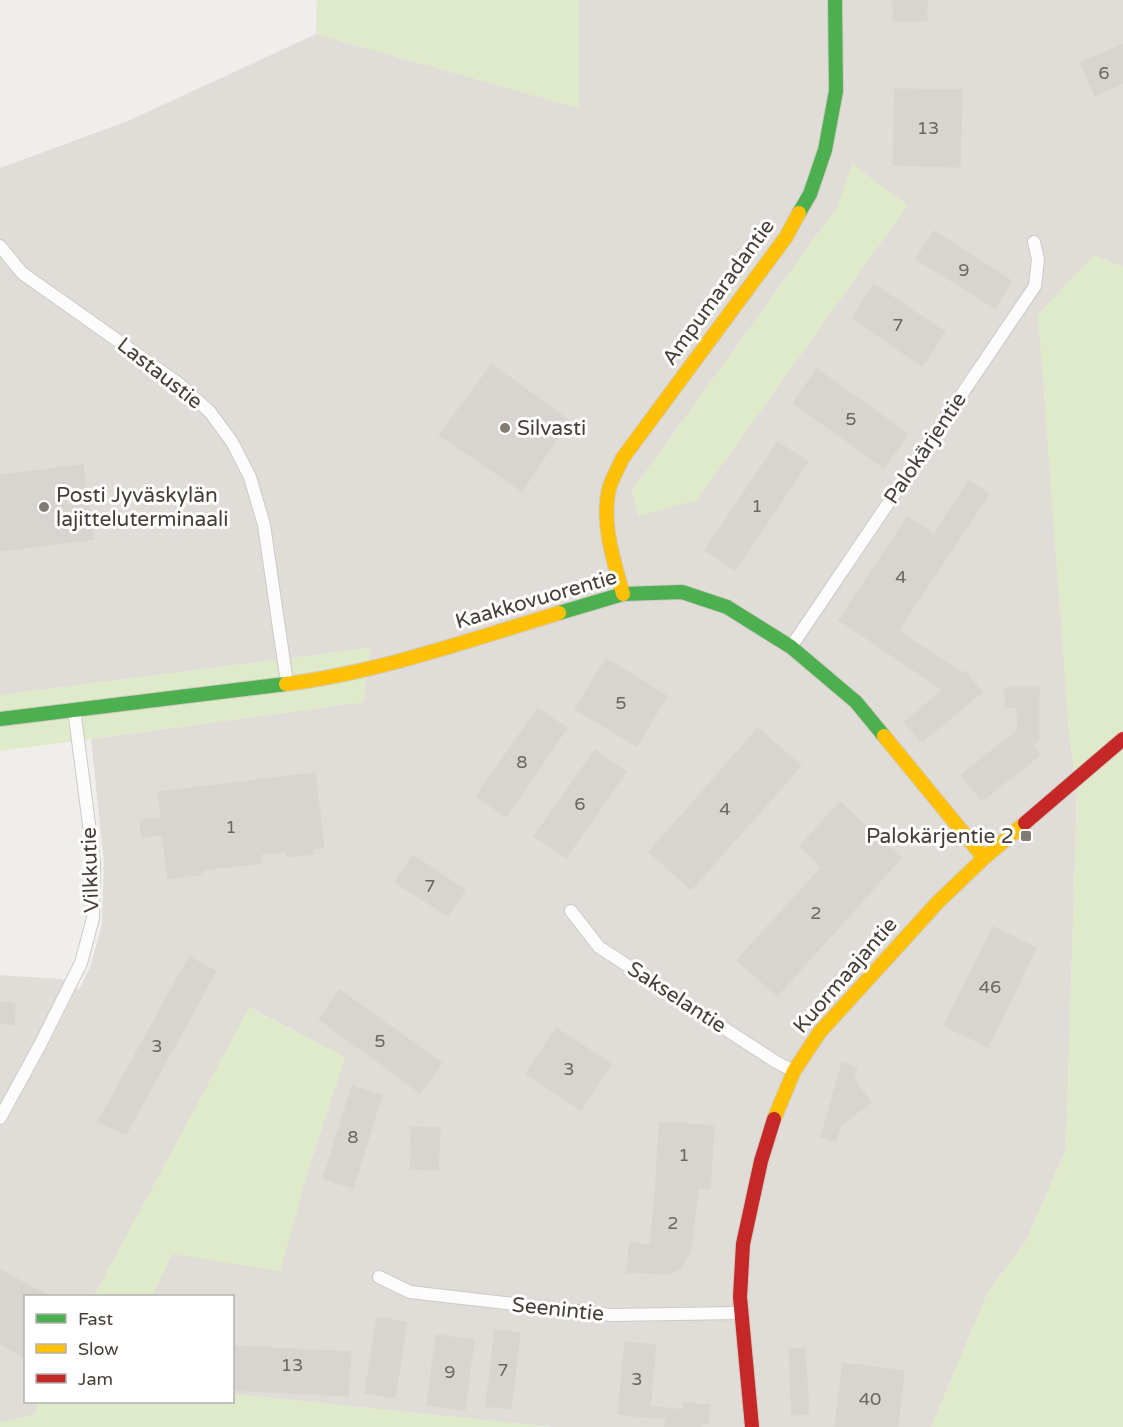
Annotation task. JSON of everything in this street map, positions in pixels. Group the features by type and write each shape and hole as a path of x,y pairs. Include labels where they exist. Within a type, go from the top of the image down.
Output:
{"street":[{"name":"Ampumaradantie","path":"623,594 612,554 608,527 609,490 622,459 786,237 810,194 825,150 836,91 835,0"},
{"name":"Palokärjentie","path":"791,647 1035,286 1038,259 1034,242"},
{"name":"Lastaustie","path":"0,246 22,273 179,384 210,412 232,442 250,477 264,525 287,683"},
{"name":"Kaakkovuorentie","path":"0,719 323,679 356,672 623,594 682,592 727,607 791,647 856,702 984,858"},
{"name":"Vilkkutie","path":"0,1118 81,963 93,918 94,863 74,709"},
{"name":"Kuormaajantie","path":"752,1427 741,1313 740,1274 748,1214 772,1124 794,1071 819,1033 938,902 984,858 1123,739"},
{"name":"Sakselantie","path":"571,910 599,947 776,1062 794,1071"},
{"name":"Seenintie","path":"379,1277 410,1292 611,1316 741,1313"}],"shaded area":[{"path":"579,0 1123,0 1123,267 1094,256 1066,687 1077,793 1066,1149 1025,1243 989,1290 931,1427 552,1427 234,1394 234,1295 152,1295 172,1254 312,1157 345,1057 250,1008 95,1295 24,1295 24,1403 39,1403 35,1414 0,1423 0,975 61,979 79,990 91,965 102,924 104,863 91,739 363,702 370,648 0,695 0,168 128,121 316,34 579,108","holes":["837,207 639,516 632,491"]}],"green space":[{"path":"317,0 579,0 579,108 316,34"},
{"path":"852,164 908,205 697,500 639,516 632,491 837,207"},
{"path":"1094,255 1123,267 1123,1427 931,1427 989,1290 1025,1243 1066,1149 1077,793 1069,733 1038,314"},
{"path":"370,648 363,702 0,751 0,695"},
{"path":"249,1008 345,1057 312,1157 280,1271 172,1254 152,1295 95,1295"},
{"path":"234,1394 552,1427 0,1427 0,1423 35,1414 39,1403 234,1403"}],"building":[{"path":"893,0 927,0 927,20 893,21"},
{"path":"1123,44 1123,83 1095,96 1081,63"},
{"path":"895,89 962,90 960,167 893,165"},
{"path":"934,231 1012,281 995,308 916,259"},
{"path":"874,284 945,332 922,366 852,318"},
{"name":"Silvasti","path":"492,364 569,421 522,491 439,435"},
{"path":"817,369 908,434 884,468 793,403"},
{"path":"778,442 808,462 735,570 705,550"},
{"name":"Posti Jyväskylän lajitteluterminaali","path":"83,465 93,539 0,551 0,475"},
{"path":"969,481 989,494 898,631 962,673 964,671 982,692 922,742 904,722 943,690 839,620 908,517 934,534"},
{"path":"606,659 667,696 637,746 575,709"},
{"path":"1005,688 1039,688 1039,739 1032,746 1040,755 982,801 961,775 1018,730 1017,707 1005,707"},
{"path":"538,708 567,728 506,817 476,796"},
{"path":"758,728 801,766 691,890 649,852"},
{"path":"595,750 626,772 566,858 534,836"},
{"path":"315,773 324,847 313,849 313,854 287,857 286,851 261,854 262,863 201,870 202,874 168,879 162,834 142,837 140,821 161,818 158,792"},
{"path":"840,802 901,858 777,996 737,960 822,867 800,846"},
{"path":"413,855 465,890 448,916 395,882"},
{"path":"993,927 1036,948 988,1047 944,1026"},
{"path":"189,957 216,971 126,1134 98,1122"},
{"path":"340,990 442,1063 420,1093 319,1019"},
{"path":"0,1002 15,1004 14,1025 0,1023"},
{"path":"556,1028 611,1064 581,1110 526,1074"},
{"path":"842,1063 857,1068 854,1080 871,1102 840,1126 836,1141 821,1137"},
{"path":"352,1086 382,1095 353,1188 323,1179"},
{"path":"659,1122 714,1126 710,1189 698,1188 691,1251 681,1268 667,1274 627,1272 630,1242 650,1245"},
{"path":"411,1127 440,1128 438,1170 410,1169"},
{"path":"0,1270 47,1295 24,1295 24,1357 0,1344"},
{"path":"377,1317 407,1322 395,1398 365,1393"},
{"path":"495,1330 520,1333 511,1409 486,1406"},
{"path":"436,1335 474,1340 465,1410 427,1405"},
{"path":"625,1342 656,1345 650,1406 683,1410 684,1403 710,1405 708,1424 702,1423 701,1427 665,1427 666,1419 618,1414"},
{"path":"234,1346 351,1352 348,1396 234,1390"},
{"path":"805,1348 809,1414 792,1415 789,1349"},
{"path":"843,1363 904,1371 898,1427 835,1427"}],"traffic: fast":[{"path":"799,213 810,194 825,150 836,91 835,0"},
{"path":"559,613 623,594 682,592 727,607 791,647 856,702 884,736"},
{"path":"0,719 286,684"}],"traffic: slow":[{"path":"623,594 608,529 607,502 613,477 622,459 786,237 799,213"},
{"path":"286,684 321,679 390,663 559,613"},
{"path":"884,736 984,858"},
{"path":"774,1119 794,1071 819,1033 938,902 1025,823"}],"traffic: jam":[{"path":"1025,823 1123,739"},
{"path":"752,1427 740,1297 743,1244 761,1161 774,1119"}],"place":[{"name":"Silvasti","path":"505,428"},
{"name":"Posti Jyväskylän lajitteluterminaali","path":"44,507"},
{"name":"Palokärjentie 2","path":"1026,836"}]}
